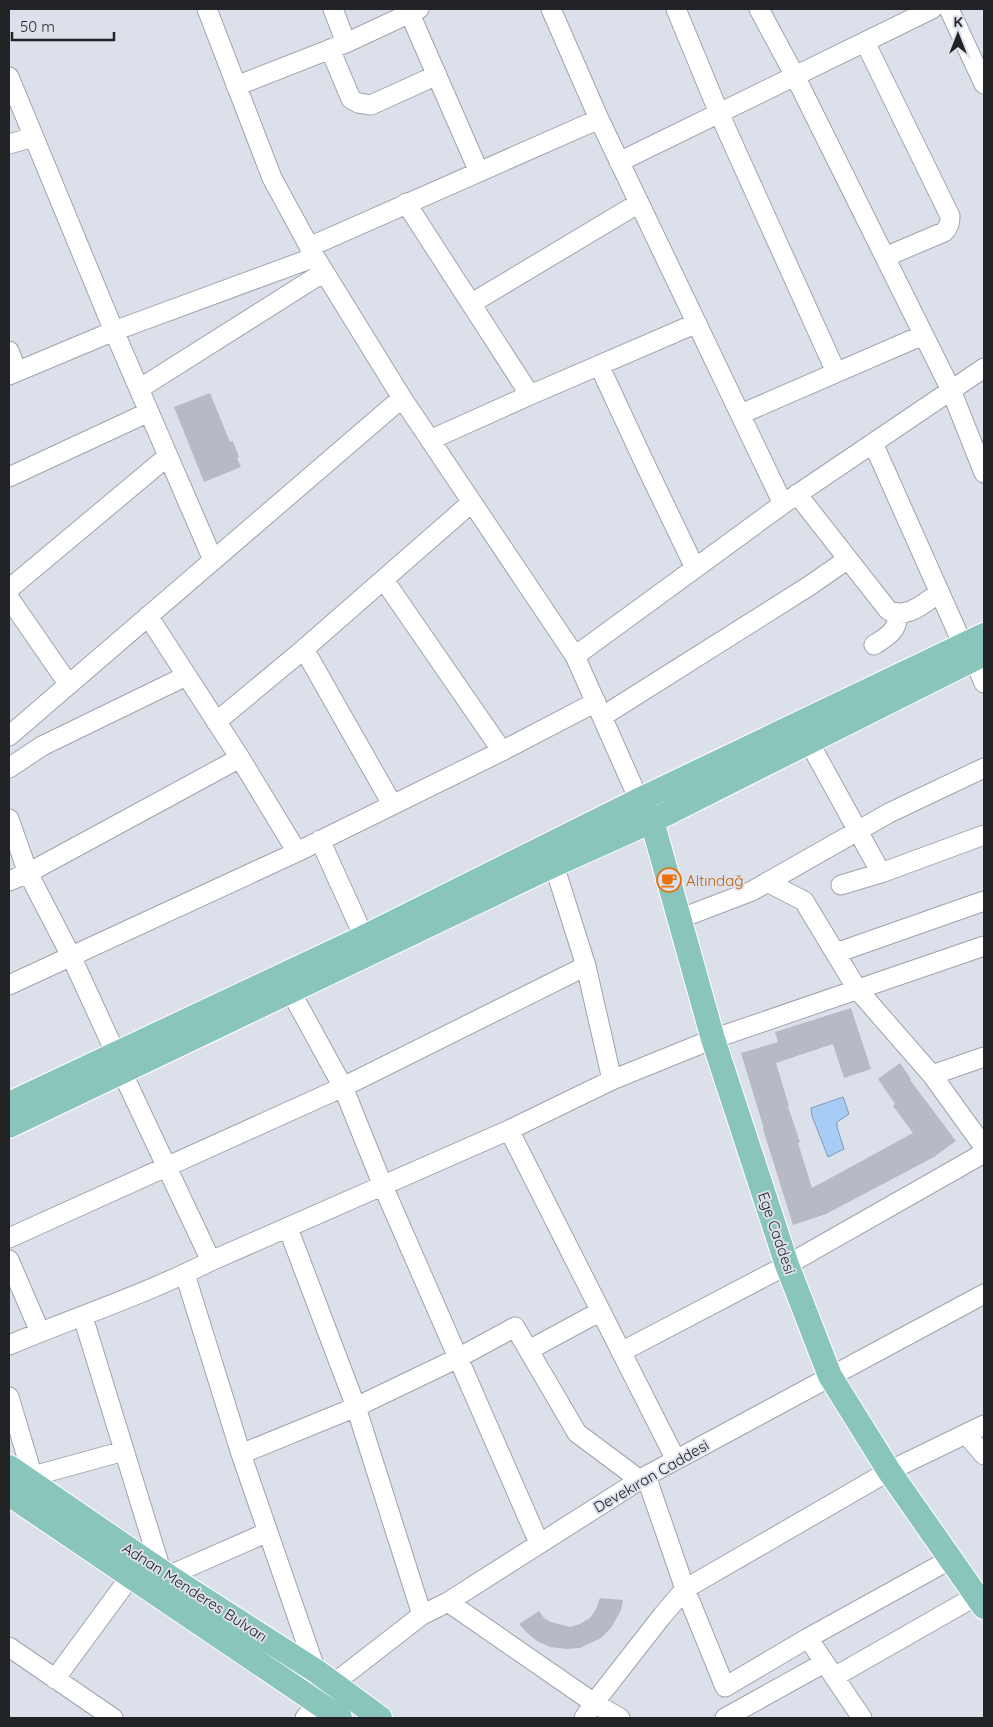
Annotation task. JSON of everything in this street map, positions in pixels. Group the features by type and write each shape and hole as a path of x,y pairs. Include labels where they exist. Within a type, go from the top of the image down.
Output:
{"main road":[{"path":"9,1104 119,1063 290,992 554,865 652,821 808,742 974,653 984,634"},
{"path":"9,1126 119,1063 364,937 640,800 974,653"},
{"name":"Ege Caddesi","path":"640,800 652,821 713,1039 787,1265 830,1376 889,1471 980,1601"},
{"name":"Adnan Menderes Bulvarı","path":"9,1466 34,1480 165,1573 324,1677 380,1718"},
{"name":"Adnan Menderes Bulvarı","path":"9,1494 130,1577 312,1711 340,1718"},
{"path":"312,1711 324,1677"}],"street":[{"path":"207,9 272,178 316,259 402,398 575,656 640,800"},
{"path":"333,9 338,46 351,99 364,105 371,105 437,74"},
{"path":"551,9 619,162 741,414 790,499 848,559 888,610 897,614 908,613 940,593"},
{"path":"676,9 719,113 836,372"},
{"path":"759,9 795,76 951,390 984,473"},
{"path":"619,162 932,9"},
{"path":"949,9 984,84"},
{"path":"236,86 338,46 414,11 437,74 479,172"},
{"path":"864,42 950,220 948,228 944,232 885,257"},
{"path":"9,81 213,560"},
{"path":"139,389 316,259 406,203 599,119"},
{"path":"9,144 34,137"},
{"path":"406,203 530,395"},
{"path":"472,303 640,203"},
{"path":"9,351 13,373 114,331 316,259"},
{"path":"430,440 697,323"},
{"path":"741,414 923,335"},
{"path":"599,365 695,568"},
{"path":"575,656 790,499 984,368"},
{"path":"9,736 402,398"},
{"path":"9,477 149,412"},
{"path":"873,443 940,593 974,653 984,683"},
{"path":"9,589 168,456"},
{"path":"216,722 304,649 472,503"},
{"path":"9,985 297,852 502,751 600,709 808,586 848,559"},
{"path":"384,580 502,751"},
{"path":"9,598 69,685"},
{"path":"874,646 894,631 897,614"},
{"path":"148,616 240,758 297,852"},
{"path":"304,649 392,804"},
{"path":"9,768 42,746 186,676"},
{"path":"808,742 881,873"},
{"path":"9,881 28,873 240,758"},
{"path":"679,919 752,891 889,813 984,768"},
{"path":"9,819 28,873 71,956 211,1261"},
{"path":"841,885 881,873 984,835"},
{"path":"320,840 364,937"},
{"path":"554,865 586,966 612,1080"},
{"path":"768,882 804,902 857,989 932,1075 984,1147"},
{"path":"836,953 984,901"},
{"path":"9,1345 83,1317 185,1274 509,1130 612,1080 713,1039 984,946"},
{"path":"9,1238 343,1087 586,966"},
{"path":"290,992 343,1087 383,1186 540,1544"},
{"path":"932,1075 983,1062"},
{"path":"509,1130 676,1460"},
{"path":"621,1352 787,1265 984,1152"},
{"path":"288,1228 356,1407 422,1614"},
{"path":"9,1260 40,1332"},
{"path":"185,1274 241,1454 268,1532 324,1677"},
{"name":"Devekıran Caddesi","path":"324,1677 422,1614 448,1602 643,1478 984,1294"},
{"path":"529,1350 601,1312"},
{"path":"83,1317 124,1451 165,1573 268,1532"},
{"path":"241,1454 356,1407 458,1358 515,1326 577,1433 643,1478 725,1687 729,1716 980,1601"},
{"path":"9,1397 34,1480 124,1451"},
{"path":"589,1711 685,1589 889,1471 984,1425"},
{"path":"966,1434 984,1455"},
{"path":"725,1687 808,1638 951,1560"},
{"path":"55,1678 130,1577"},
{"path":"448,1602 589,1711 620,1718"},
{"path":"808,1638 862,1718"},
{"path":"9,1647 112,1718"}],"water":[{"path":"843,1097 849,1114 837,1122 837,1127 844,1149 828,1157 812,1116 811,1108"}],"building":[{"path":"210,393 230,442 233,441 241,467 204,482 174,407"},
{"path":"851,1008 871,1069 844,1078 833,1044 776,1063 812,1188 913,1133 893,1106 895,1104 878,1079 900,1063 910,1080 956,1141 934,1157 826,1214 793,1225 741,1053 778,1042 775,1032"},
{"path":"600,1598 623,1600 621,1610 611,1628 601,1638 580,1648 550,1647 537,1641 519,1624 539,1611 544,1618 551,1622 570,1627 580,1624 590,1618"}],"place":[{"name":"Altındağ","path":"669,880"}]}
